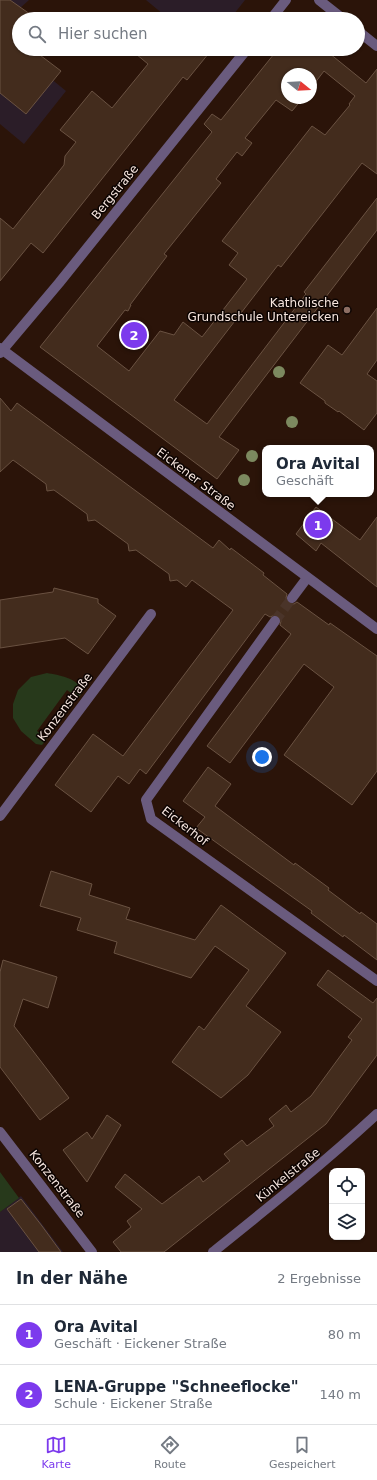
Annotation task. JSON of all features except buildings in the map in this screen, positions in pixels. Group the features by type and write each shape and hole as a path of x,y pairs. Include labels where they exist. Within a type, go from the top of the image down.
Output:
{"street":[{"path":"277,12 286,0"},
{"path":"320,0 335,12"},
{"path":"365,37 377,46"},
{"name":"Bergstraße","path":"1,350 59,283 241,56"},
{"name":"Eickener Straße","path":"1,350 377,629"},
{"path":"292,598 307,578"},
{"name":"Konzenstraße","path":"0,816 151,614"},
{"name":"Eickerhof","path":"275,621 146,800 151,819 377,981"},
{"name":"Künkelstraße","path":"213,1252 327,1160 377,1114"},
{"name":"Konzenstraße","path":"0,1132 92,1252"}],"shaded area":[{"path":"0,0 29,0 16,12 12,12 12,15 0,26"},
{"path":"146,0 245,0 236,12 161,12"},
{"path":"0,37 12,47 12,56 23,56 66,91 24,144 0,124"},
{"path":"21,1196 63,1252 0,1252 0,1212"}],"green space":[{"path":"47,673 73,680 81,687 83,692 78,698 67,690 37,731 47,739 42,745 36,744 21,731 13,718 13,704 18,690 31,677"},
{"path":"0,1172 19,1198 0,1212"}],"tunnel":[{"path":"275,621 292,598"}],"place":[{"name":"Katholische Grundschule Untereicken","path":"347,310"},
{"name":"LENA-Gruppe \"Schneeflocke\"","path":"134,335"},
{"name":"Ora Avital","path":"318,525"}]}
